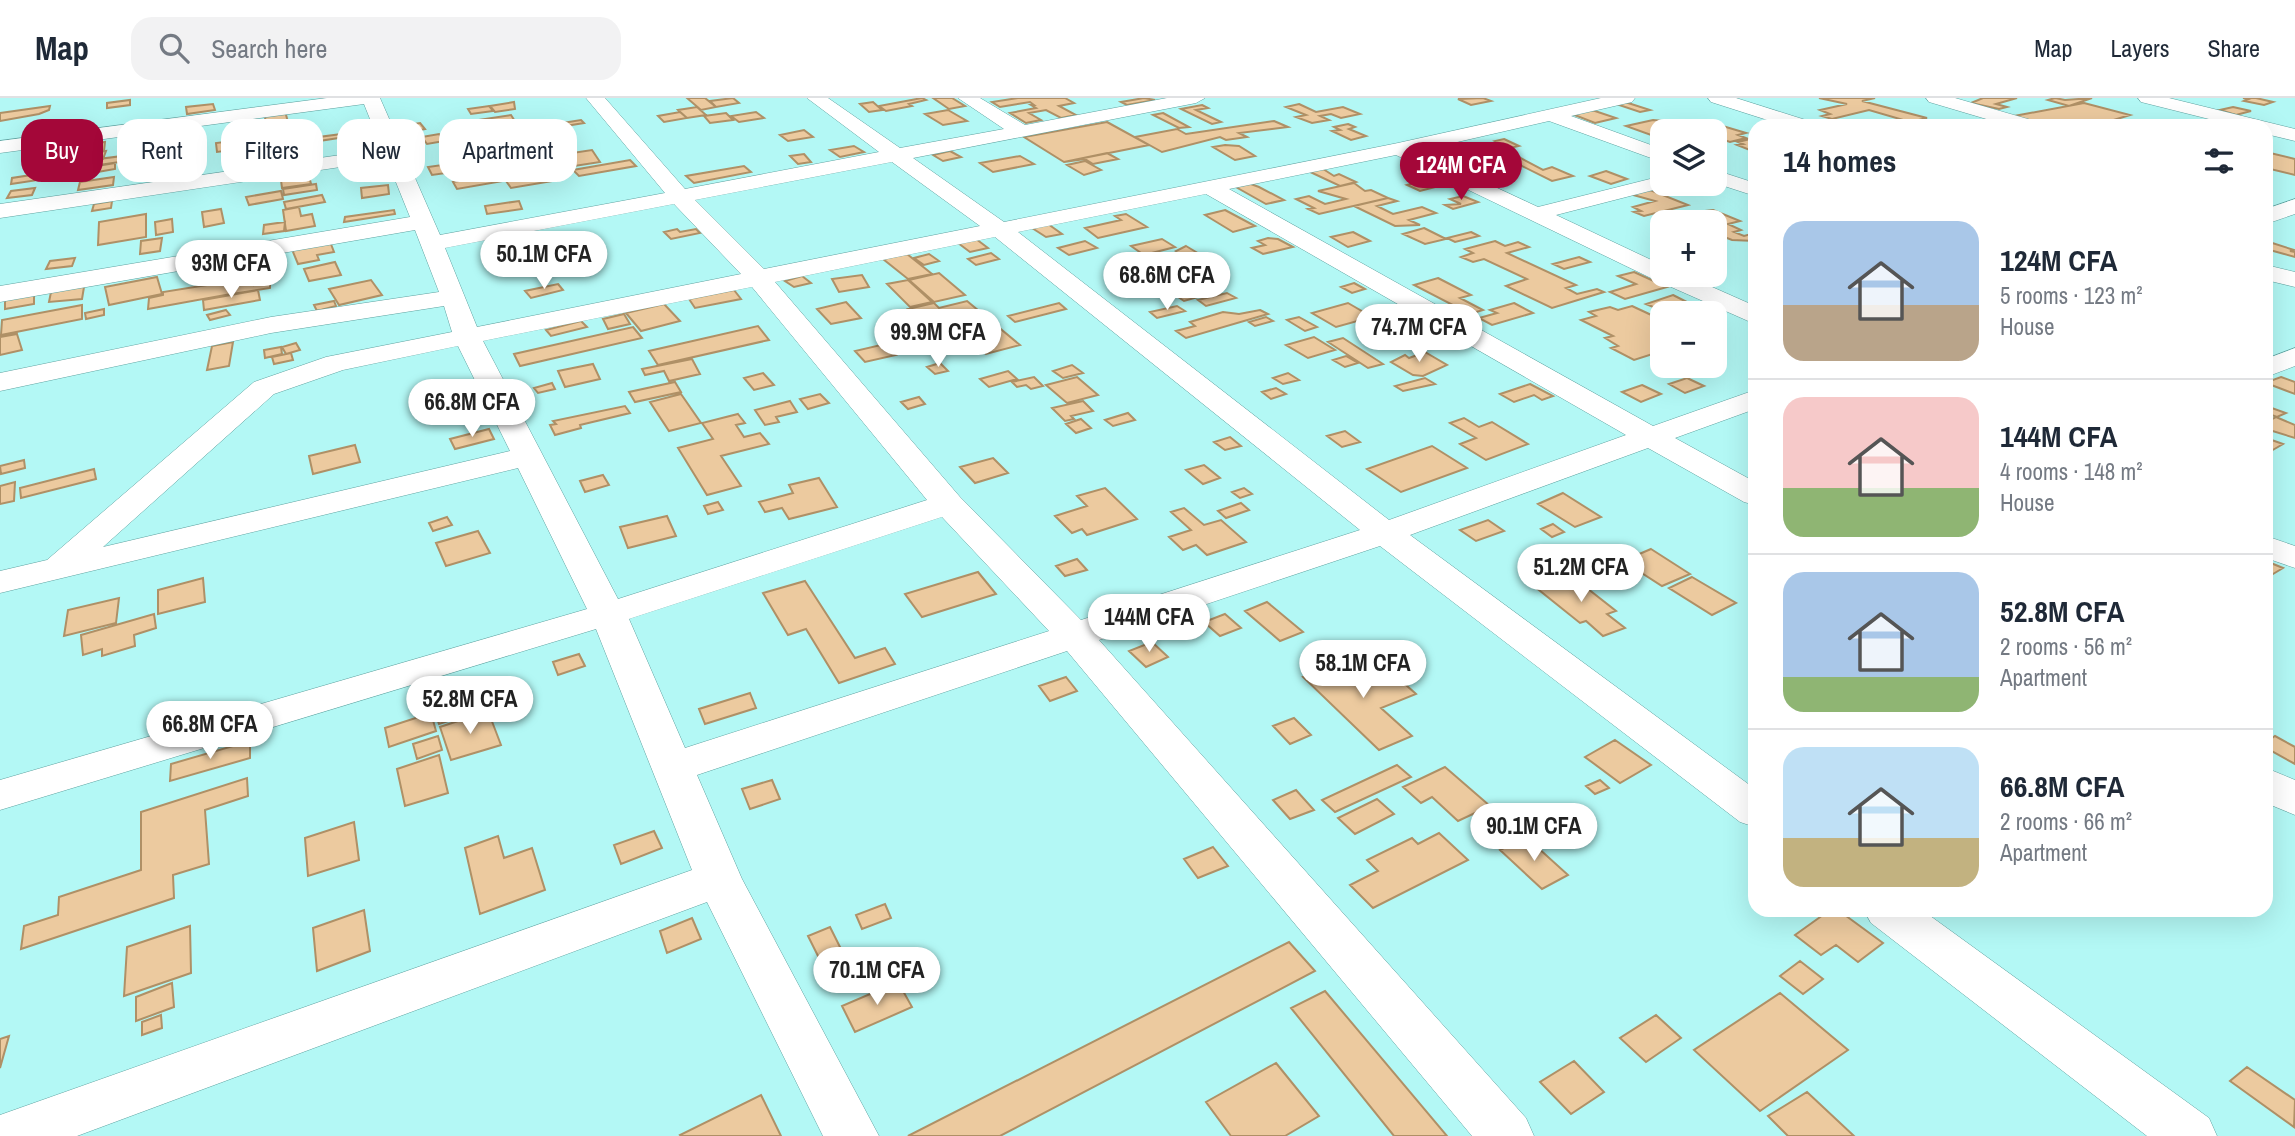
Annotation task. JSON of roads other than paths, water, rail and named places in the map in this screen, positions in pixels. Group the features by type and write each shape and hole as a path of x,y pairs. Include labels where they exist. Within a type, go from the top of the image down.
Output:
{"street":[{"path":"0,147 370,98 379,119"},
{"path":"595,98 681,197 759,279 948,504 1074,635 1506,1136"},
{"path":"816,98 999,229 1385,533 1748,806"},
{"path":"967,98 1023,132"},
{"path":"0,293 681,197 1190,98"},
{"path":"58,569 264,388 335,363 1398,149 1626,98"},
{"path":"1717,98 1783,119"},
{"path":"1935,98 2007,119"},
{"path":"2147,98 2232,119"},
{"path":"1551,115 1650,152"},
{"path":"2273,130 2295,135"},
{"path":"1398,149 1650,267"},
{"path":"0,211 337,161"},
{"path":"1727,180 1748,188"},
{"path":"406,182 454,297 467,337 608,614 719,879 851,1136"},
{"path":"1535,214 1650,185"},
{"path":"1209,187 1328,257 1748,491"},
{"path":"2273,194 2295,200"},
{"path":"2273,214 2295,206"},
{"path":"2273,274 2295,280"},
{"path":"1692,287 1748,313"},
{"path":"0,382 271,325 454,297"},
{"path":"2273,366 2295,356"},
{"path":"674,767 1385,533 1748,402"},
{"path":"0,582 529,456"},
{"path":"0,795 608,614 948,504"},
{"path":"2273,549 2295,558"},
{"path":"2273,787 2295,800"},
{"path":"10,1136 719,879"},
{"path":"1897,917 2189,1136"}]}
